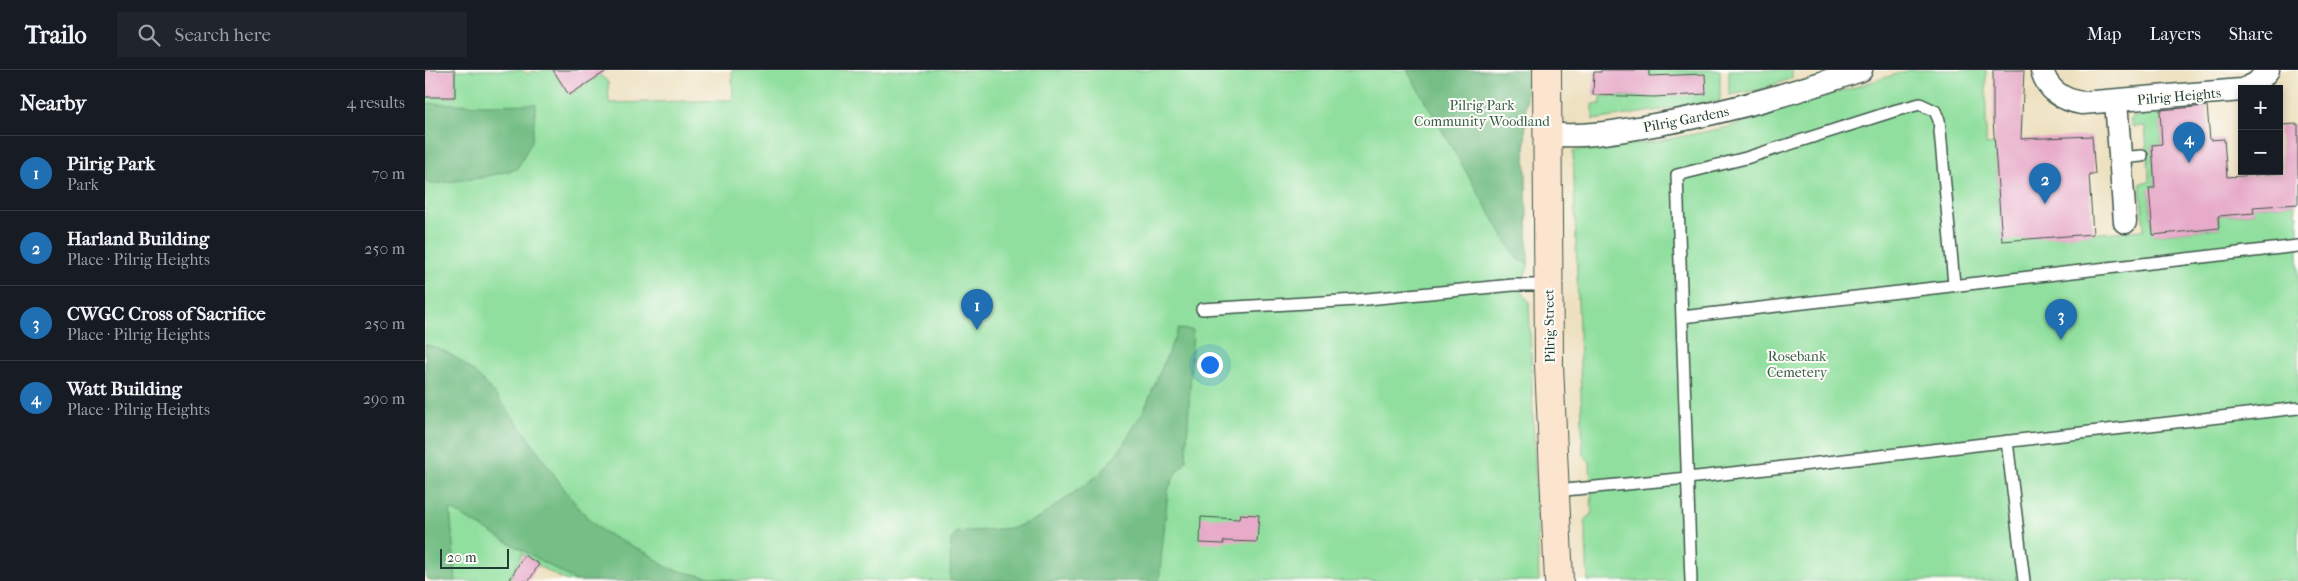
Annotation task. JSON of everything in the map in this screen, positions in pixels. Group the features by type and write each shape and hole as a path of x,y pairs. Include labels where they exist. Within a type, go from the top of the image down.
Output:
{"street":[{"name":"Pilrig Street","path":"1547,70 1549,365 1559,581"},
{"name":"Pilrig Gardens","path":"1547,134 1563,136 1601,134 1686,120 1779,98 1822,77 1861,70"},
{"name":"Pilrig Heights","path":"2041,70 2050,88 2062,98 2082,103 2238,89"},
{"name":"Pilrig Heights","path":"2252,85 2257,83 2268,70"},
{"path":"2116,101 2131,157 2125,222"}],"lane":[{"path":"1691,581 1677,175 1746,158 1921,104 1935,111 1941,128 1953,284"},
{"path":"1682,317 1953,284 2298,246"},
{"path":"1202,309 1357,300 1513,285 1548,285"},
{"path":"1555,491 1688,478 2298,408"},
{"path":"2007,441 2023,581"}],"green space":[{"path":"455,70 522,70 528,74 534,70 538,73 542,70 553,70 569,95 600,75 608,82 609,103 733,100 732,70 1526,70 1525,142 1528,264 1521,285 1524,295 1529,301 1539,581 567,581 538,566 539,564 522,554 509,581 431,581 425,576 425,97 455,97"},
{"name":"Pilrig Park Community Woodland","path":"1407,70 1527,70 1525,142 1528,264 1516,258"},
{"path":"1649,70 1720,70 1720,101 1593,120 1593,104 1601,104 1601,96 1648,97"},
{"path":"1729,70 1792,70 1792,78 1760,90 1729,95"},
{"name":"Rosebank Cemetery","path":"1909,70 1986,70 1986,145 1995,144 2002,240 2144,230 2140,183 2150,182 2145,126 2133,127 2130,121 2133,117 2144,116 2144,111 2160,110 2162,144 2152,145 2155,188 2149,189 2153,235 2219,228 2218,216 2254,213 2253,207 2295,204 2296,215 2298,215 2298,581 1588,581 1585,521 1592,513 1590,462 1583,455 1573,151 1654,142 1729,127"},
{"path":"425,103 536,104 532,141 517,169 480,178 432,184 425,182"},
{"path":"1178,329 1193,330 1186,461 1175,474 1168,491 1159,581 950,581 951,540 957,532 1013,528 1039,518 1100,474 1121,448 1145,408"},
{"path":"425,345 448,353 471,370 493,393 574,501 597,527 610,536 647,553 669,568 697,575 739,581 576,581 450,509 456,581 431,581 425,576"}],"building":[{"path":"425,70 455,70 455,97 425,97"},
{"path":"553,70 608,70 569,95"},
{"path":"1601,70 1649,70 1649,76 1705,74 1706,94 1654,97 1593,95 1594,72 1601,72"},
{"path":"1993,70 2024,70 2021,139 2092,136 2095,174 2089,174 2093,234 2002,241 1993,121"},
{"path":"2207,106 2210,140 2224,139 2227,177 2283,175 2283,125 2298,124 2298,204 2253,207 2254,213 2218,216 2219,228 2153,235 2149,188 2155,188 2152,145 2162,144 2160,110"},
{"path":"1240,514 1259,515 1257,542 1223,541 1224,544 1200,543 1201,517 1239,519"},
{"path":"524,555 539,564 529,581 509,581"}],"place":[{"name":"Watt Building","path":"2189,163"},
{"name":"Harland Building","path":"2045,204"},
{"name":"Pilrig Park","path":"977,330"},
{"name":"CWGC Cross of Sacrifice","path":"2061,340"}]}
